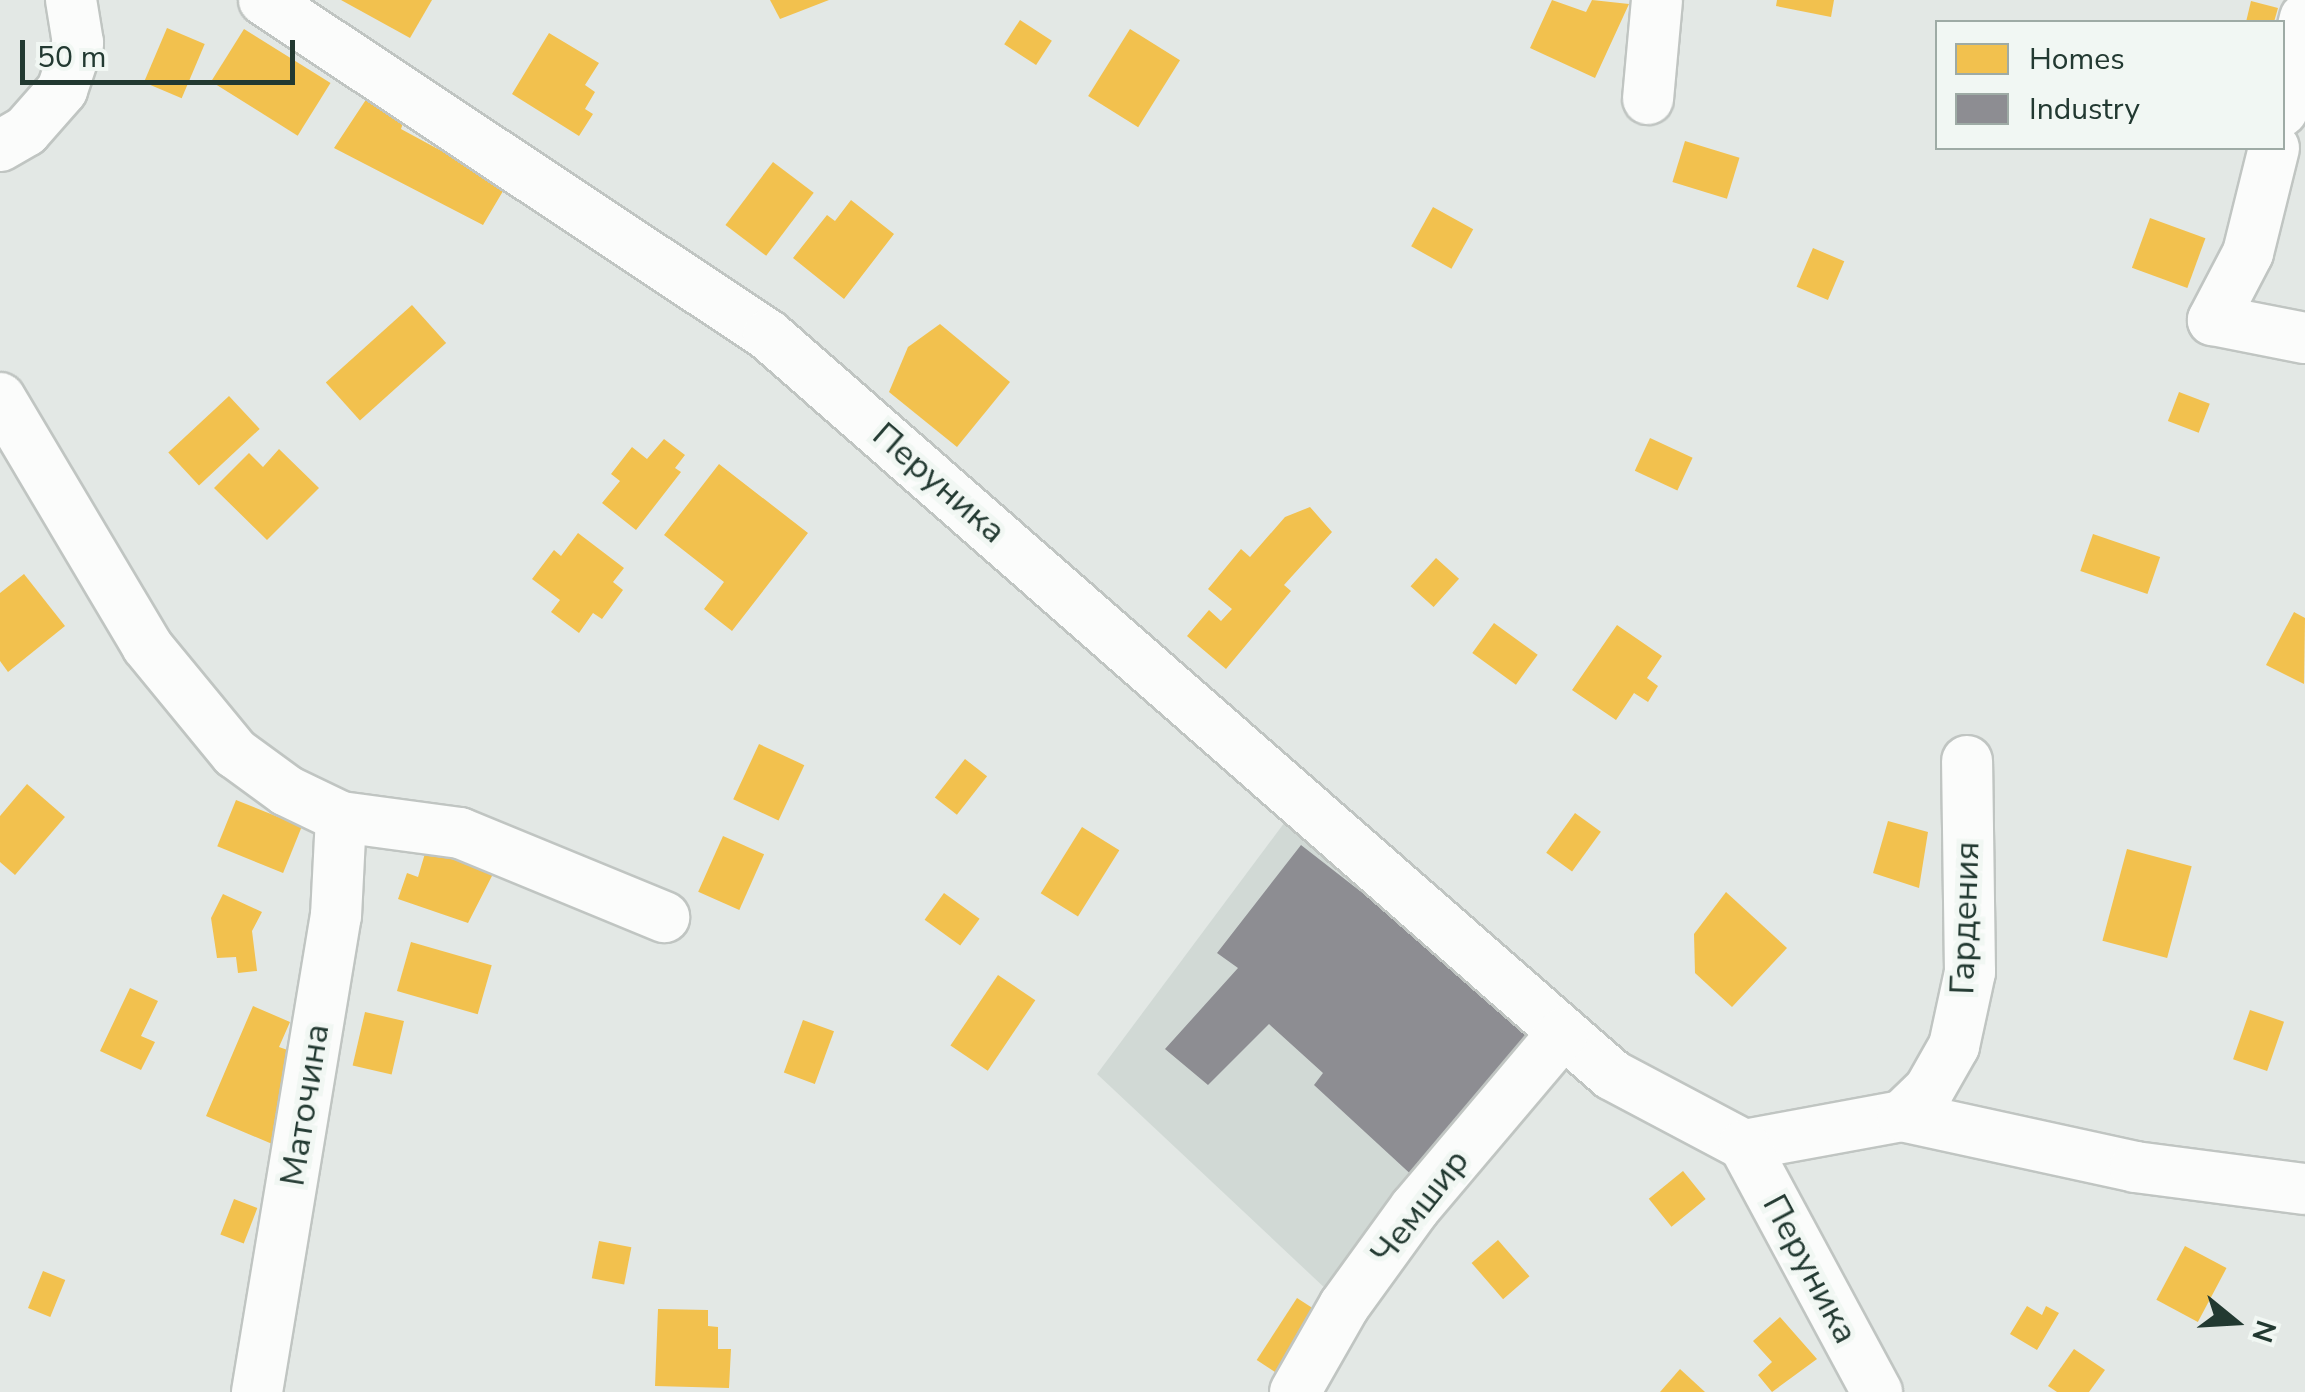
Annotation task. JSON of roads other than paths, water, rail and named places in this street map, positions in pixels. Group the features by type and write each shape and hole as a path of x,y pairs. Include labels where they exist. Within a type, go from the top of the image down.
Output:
{"street":[{"path":"0,146 26,131 62,90 78,43 70,0"},
{"name":"Перуника","path":"264,0 768,335 1612,1075 1744,1145 1877,1392"},
{"path":"1648,99 1657,0"},
{"path":"2285,98 2305,18"},
{"path":"2274,150 2248,253 2213,320 2305,338"},
{"path":"0,398 95,565 190,702 234,753 287,791 342,818 426,828 532,858 664,917"},
{"name":"Гардения","path":"1902,1116 1929,1090 1954,1046 1970,972 1968,761"},
{"name":"Маточина","path":"257,1392 336,916 342,818"},
{"name":"Чемшир","path":"1295,1392 1344,1306 1415,1208 1562,1033"},
{"path":"1744,1145 1902,1116 2135,1167 2305,1189"}]}
